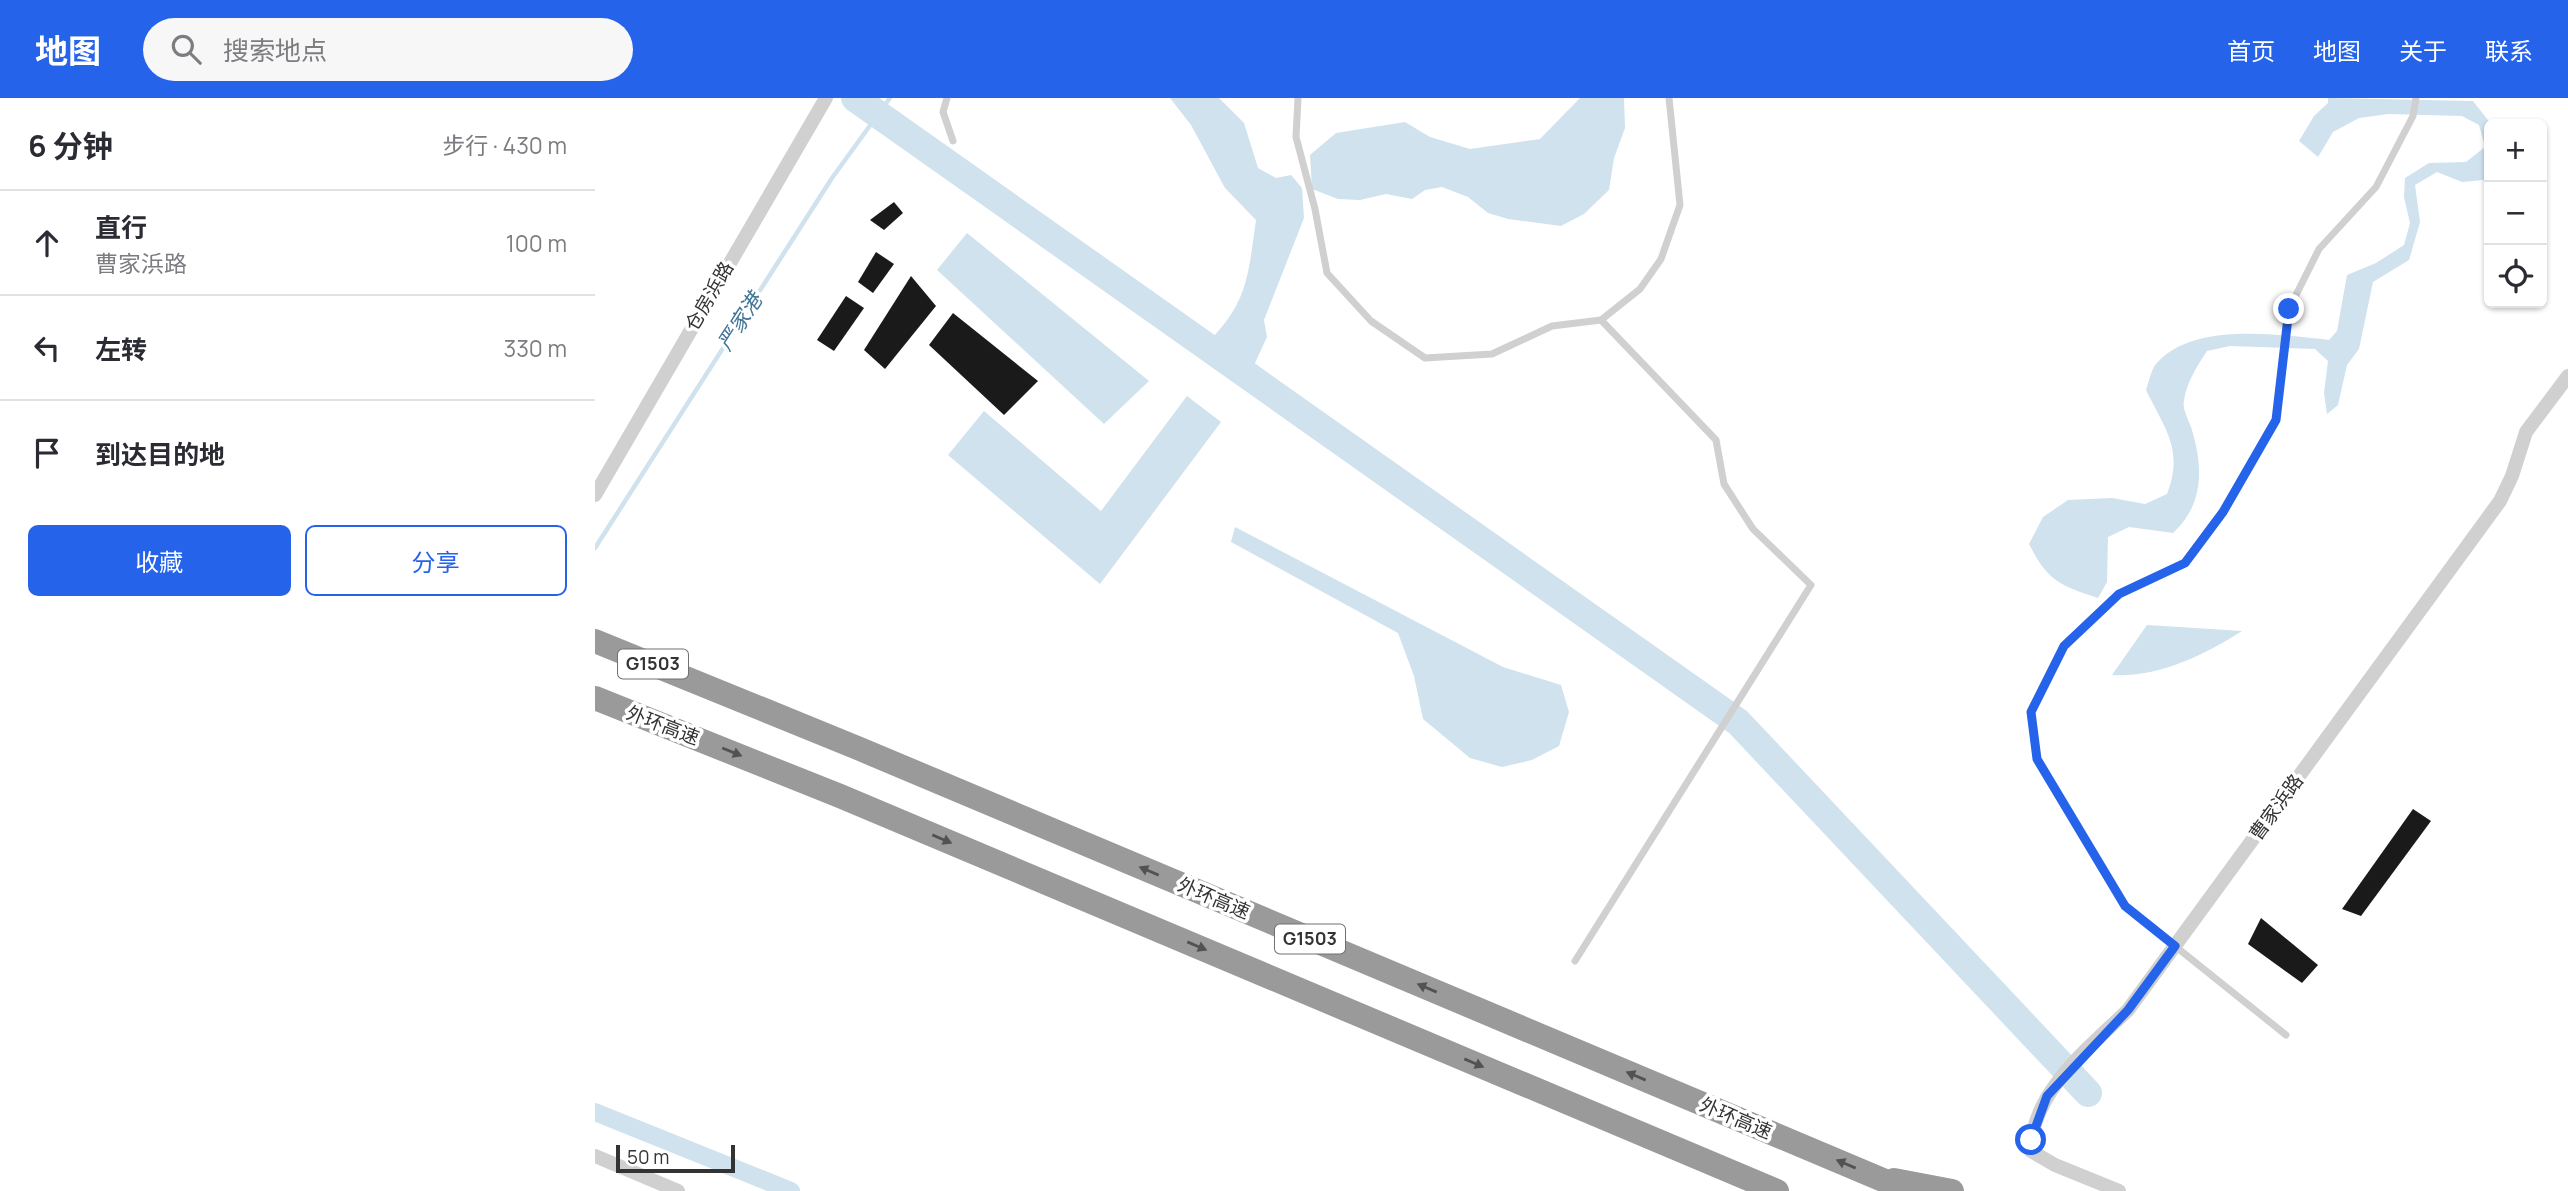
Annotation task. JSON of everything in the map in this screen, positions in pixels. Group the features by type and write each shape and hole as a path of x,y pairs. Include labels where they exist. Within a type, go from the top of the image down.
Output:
{"highway":[{"name":"外环高速","path":"595,641 711,687 1909,1191"},
{"name":"外环高速","path":"595,698 840,796 1777,1191"},
{"path":"1874,1176 1952,1191"}],"street":[{"name":"仓房浜路","path":"595,495 826,98"},
{"name":"曹家浜路","path":"2119,1191 2055,1165 2031,1151 2031,1140 2047,1096 2128,1010 2500,501 2512,476 2526,432 2568,376"},
{"path":"595,1156 678,1191"}],"lane":[{"path":"947,98 943,112 953,141"},
{"path":"1299,98 1296,136 1315,209 1327,273 1371,321 1425,358 1492,354 1552,326 1601,320 1640,289 1661,259 1680,205 1669,98"},
{"path":"2285,1035 2125,906 2037,759 2031,712 2064,646 2119,594 2185,563 2223,512 2276,420 2289,309 2319,249 2376,187 2413,116 2416,98"},
{"path":"1575,961 1811,585 1753,529 1724,484 1716,440 1601,320"}],"water":[{"path":"1170,98 1219,98 1244,123 1258,168 1276,178 1291,175 1302,188 1304,218 1264,320 1267,337 1249,376 1205,345 1230,316 1244,288 1256,220 1225,188 1191,125"},
{"path":"1580,98 1624,98 1625,128 1614,158 1609,190 1584,214 1561,226 1508,219 1488,213 1468,197 1442,187 1425,190 1412,199 1386,194 1360,200 1338,199 1312,189 1310,155 1336,133 1405,122 1430,137 1470,149 1540,139"},
{"path":"2328,98 2473,101 2487,119 2484,119 2484,143 2479,125 2462,116 2388,114 2359,118 2333,132 2318,157 2299,141 2314,116 2328,103"},
{"path":"2484,148 2484,180 2462,182 2437,172 2415,185 2420,222 2409,260 2373,282 2359,349 2347,365 2338,405 2327,414 2324,393 2328,361 2315,349 2230,346 2207,351 2185,393 2185,410 2198,456 2199,483 2191,510 2183,522 2173,533 2129,527 2108,537 2107,582 2098,598 2064,585 2049,574 2029,544 2043,517 2068,500 2112,498 2145,504 2167,494 2174,465 2173,452 2165,428 2146,390 2156,364 2172,350 2191,341 2214,336 2262,334 2329,340 2337,331 2347,275 2376,263 2404,245 2410,223 2404,197 2405,178 2429,163 2466,162"},
{"path":"967,233 1149,381 1104,424 937,270"},
{"path":"1187,396 1221,422 1100,584 948,455 984,411 1101,511"},
{"path":"1235,527 1503,667 1561,685 1569,712 1559,746 1532,760 1502,767 1470,758 1423,719 1414,676 1398,633 1231,542"},
{"path":"2147,625 2242,631 2196,656 2163,669 2112,675"}],"building":[{"path":"894,202 903,213 884,230 870,220"},
{"path":"876,252 894,264 873,293 858,282"},
{"path":"911,276 936,306 885,369 864,350"},
{"path":"846,296 864,308 834,351 817,340"},
{"path":"953,313 1038,381 1004,415 929,345"},
{"path":"2413,809 2431,821 2361,916 2342,909"},
{"path":"2261,918 2318,965 2302,983 2248,944"}],"waterway":[{"path":"855,98 1738,722 2088,1093"},
{"name":"严家港","path":"595,548 832,178 890,98"},
{"path":"595,1112 791,1191"}],"route":[{"path":"2031,1140 2047,1096 2128,1010 2175,946 2125,906 2072,813 2037,759 2031,712 2064,646 2119,594 2185,563 2223,512 2252,466 2276,420 2289,309"}]}
